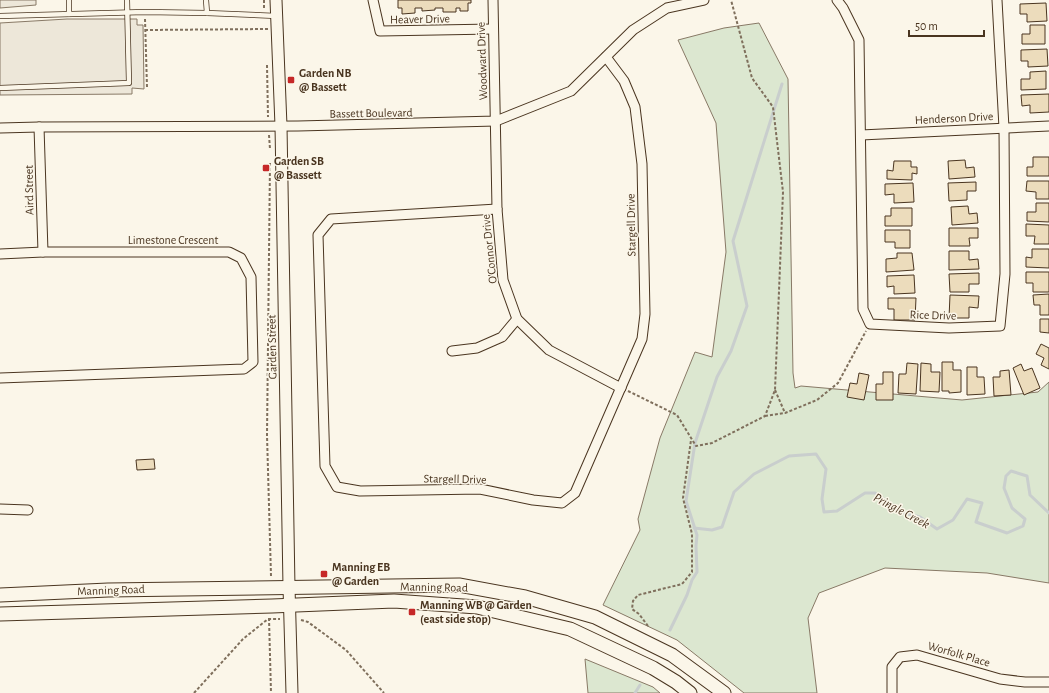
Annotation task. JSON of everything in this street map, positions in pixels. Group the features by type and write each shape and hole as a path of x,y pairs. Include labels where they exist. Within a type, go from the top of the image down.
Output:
{"main road":[{"name":"Manning Road","path":"0,595 108,590 459,585 525,597 595,617 672,655 724,693"},
{"name":"Manning Road","path":"0,614 394,601 477,607 570,629 654,668 690,693"}],"street":[{"name":"Garden Street","path":"276,0 277,16 272,29 281,126 292,693"},
{"name":"Heaver Drive","path":"373,0 380,31 493,29"},
{"name":"Woodward Drive","path":"493,0 496,122"},
{"name":"Bassett Boulevard","path":"0,128 281,126 496,122 572,92 633,30 667,8 704,0"},
{"path":"837,0 859,40 863,309 870,324"},
{"name":"Rice Drive","path":"870,324 949,328 1000,326 1005,274 1004,128 996,0"},
{"name":"Stargell Drive","path":"497,209 331,219 318,235 325,466 337,487 360,491 480,489 533,500 562,503 574,493 642,339 645,314 642,164 635,107 624,81 606,57"},
{"name":"O'Connor Drive","path":"496,122 497,209 503,280 517,319 549,350 621,388"},
{"name":"Henderson Drive","path":"861,135 1049,126"},
{"name":"Aird Street","path":"40,127 43,252"},
{"name":"Limestone Crescent","path":"0,254 43,252 229,252 241,258 251,277 253,362 244,369 0,378"},
{"path":"452,351 477,348 502,337 517,319"},
{"path":"0,509 28,510"},
{"name":"Worfolk Place","path":"892,693 892,667 900,657 917,655 1000,679 1025,682 1049,682"}],"lane":[{"path":"69,0 69,14"},
{"path":"0,88 129,83 127,0"},
{"path":"206,0 207,13"},
{"path":"0,16 145,12 277,16"}],"path":[{"path":"264,0 264,16 272,29"},
{"path":"731,0 752,78 773,107 783,192 775,390 765,416"},
{"path":"145,12 147,87"},
{"path":"146,30 272,29"},
{"path":"267,59 270,154"},
{"path":"270,162 267,435 271,588"},
{"path":"621,388 678,415 696,446 712,443 765,416 785,412 817,400 838,383 870,324"},
{"path":"775,390 785,412"},
{"path":"648,626 639,614 632,609 633,601 638,595 682,584 692,572 692,534 683,498 692,439"},
{"path":"271,693 268,619 272,606"}],"green space":[{"path":"759,23 788,79 793,373 795,388 801,386 962,400 1038,392 1049,382 1049,583 987,573 885,568 819,593 808,618 817,693 744,693 677,640 603,605 640,530 638,519 660,438 695,352 712,357 726,252 716,123 678,40 724,28"},
{"path":"585,659 653,687 660,693 588,693"}],"shaded area":[{"path":"0,0 36,0 36,5 0,8"},
{"path":"67,19 137,19 137,25 143,25 144,89 132,88 132,94 0,95 0,23"}],"building":[{"path":"398,0 471,0 471,3 468,3 468,11 460,11 460,8 456,8 456,12 443,12 443,8 435,8 435,10 422,11 422,8 415,8 415,13 402,14 402,8 398,8"},
{"path":"1046,3 1047,21 1027,22 1027,14 1020,14 1020,4"},
{"path":"1030,25 1045,25 1045,44 1022,44 1022,34 1030,34"},
{"path":"1047,49 1048,66 1028,67 1028,61 1021,61 1021,50"},
{"path":"1046,71 1046,89 1021,90 1021,79 1030,79 1030,72"},
{"path":"1049,94 1049,112 1030,113 1030,105 1022,106 1021,95"},
{"path":"1033,157 1049,157 1049,176 1027,176 1027,167 1033,167"},
{"path":"965,160 966,168 974,167 975,177 949,179 948,161"},
{"path":"894,161 911,161 911,167 917,167 917,174 912,173 912,180 887,179 887,170 893,171"},
{"path":"1027,181 1049,181 1049,199 1036,199 1036,192 1026,191"},
{"path":"976,182 976,191 967,191 967,200 949,201 948,183"},
{"path":"913,183 914,202 894,203 894,194 885,195 885,184"},
{"path":"1036,203 1049,203 1049,222 1027,221 1027,212 1036,212"},
{"path":"968,206 969,214 977,213 978,223 952,225 951,207"},
{"path":"891,208 912,208 912,226 885,226 885,216 891,216"},
{"path":"1026,224 1049,225 1049,244 1034,244 1035,236 1026,236"},
{"path":"949,228 978,228 978,238 969,238 970,246 949,246"},
{"path":"885,230 910,230 910,248 895,248 895,242 885,242"},
{"path":"1032,249 1049,249 1049,268 1026,267 1026,257 1032,258"},
{"path":"949,251 969,251 969,260 978,259 979,269 949,270"},
{"path":"897,253 912,253 914,270 886,272 886,259 897,258"},
{"path":"1026,272 1049,272 1049,292 1033,292 1033,283 1026,283"},
{"path":"979,273 979,284 969,284 969,292 950,292 949,274"},
{"path":"914,275 915,293 894,294 894,286 887,287 887,276"},
{"path":"1049,294 1049,315 1040,315 1040,305 1034,305 1033,295"},
{"path":"950,295 979,296 978,308 969,307 969,318 949,318"},
{"path":"888,298 916,298 915,320 894,320 894,309 888,309"},
{"path":"1040,319 1049,319 1049,333 1040,332"},
{"path":"1041,344 1049,348 1049,369 1041,365 1044,358 1036,354"},
{"path":"942,362 953,362 953,370 961,370 961,392 949,393 949,391 942,391"},
{"path":"907,363 918,364 916,394 898,393 899,374 906,374"},
{"path":"921,363 931,364 931,372 940,372 939,392 920,391"},
{"path":"1021,364 1024,371 1032,368 1040,388 1024,395 1013,368"},
{"path":"967,367 977,367 977,377 984,377 985,394 967,395"},
{"path":"1009,370 1011,395 994,396 993,377 1000,377 1000,371"},
{"path":"883,372 893,372 893,400 876,400 876,384 883,384"},
{"path":"859,373 869,375 864,400 847,397 850,383 857,384"},
{"path":"154,459 155,469 137,470 136,460"}],"waterway":[{"path":"670,630 697,572 697,535 686,501 695,443 717,377 731,351 747,306 733,241 782,84"},
{"name":"Pringle Creek","path":"694,528 712,530 722,527 734,492 754,474 789,456 816,454 826,469 822,499 824,512 837,511 865,493 875,493 904,513 920,517 937,529 953,520 967,499 982,503 976,522 1007,533 1023,526 1025,519 1012,508 1004,488 1006,476 1011,471 1027,476 1030,495 1049,513"},
{"name":"Pringle Creek","path":"635,693 640,685"}],"place":[{"name":"Garden NB @ Bassett","path":"291,80"},
{"name":"Garden SB @ Bassett","path":"266,168"},
{"name":"Manning EB @ Garden","path":"324,574"},
{"name":"Manning WB @ Garden (east side stop)","path":"412,612"}]}
